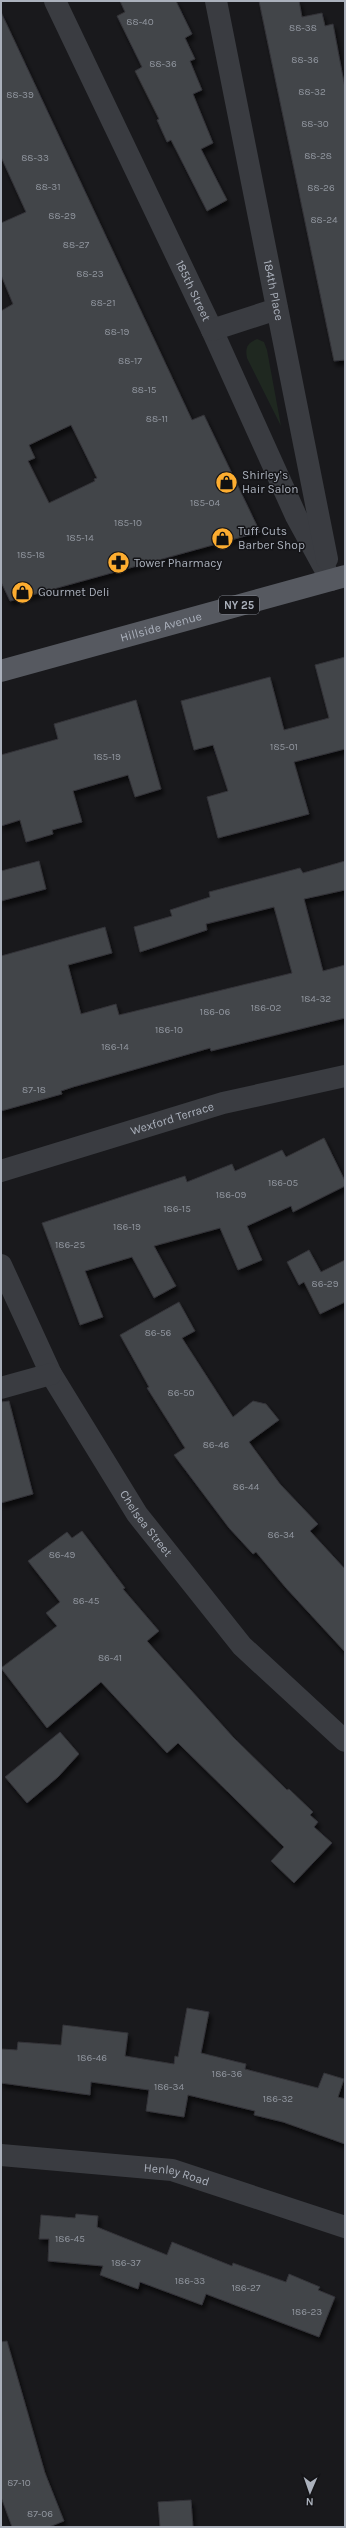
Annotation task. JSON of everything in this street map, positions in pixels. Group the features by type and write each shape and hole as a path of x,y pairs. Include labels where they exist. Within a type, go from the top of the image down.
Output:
{"main road":[{"name":"Hillside Avenue","path":"1,671 338,578"}],"street":[{"name":"185th Street","path":"55,1 212,330 296,516 338,578"},
{"name":"184th Place","path":"216,1 277,309 338,578"},
{"path":"212,330 277,309"},
{"name":"Wexford Terrace","path":"1,1170 223,1103 345,1076"},
{"name":"Chelsea Street","path":"1,1265 51,1374 136,1514 242,1646 345,1741"},
{"path":"1,1388 51,1374"},
{"name":"Henley Road","path":"1,2155 172,2170 345,2227"}],"shaded area":[{"path":"257,339 264,342 267,350 281,426 247,358 246,351 249,344"}],"building":[{"path":"120,1 176,1 192,34 185,38 195,59 190,61 202,90 193,94 213,143 201,149 227,200 207,211 171,140 167,142 157,120 159,119 135,71 142,67 117,16 125,12"},
{"path":"259,1 299,1 302,17 322,13 325,26 333,24 345,88 345,360 334,361"},
{"path":"1,12 192,420 204,415 260,532 10,601 1,582 1,311 13,304 1,275 1,223 26,212 1,157","holes":["71,425 97,478 94,479 95,481 49,503 28,461 35,458 29,445"]},
{"path":"345,657 345,749 294,762 309,814 218,838 207,797 228,791 213,745 194,750 181,701 270,677 284,730 329,718 315,665"},
{"path":"136,700 161,789 135,797 128,775 73,791 82,822 52,830 53,834 26,842 20,820 1,826 1,755 58,739 54,724"},
{"path":"39,861 46,889 1,901 1,871"},
{"path":"345,861 345,890 304,899 323,971 345,965 345,1018 211,1051 210,1048 73,1087 61,1091 62,1094 1,1111 1,956 105,927 112,953 68,965 81,1014 116,1004 119,1015 292,973 274,907 206,924 207,930 140,952 134,927 172,916 170,910 210,897 209,892 300,868 303,873"},
{"path":"324,1138 345,1181 345,1186 293,1212 291,1206 247,1226 262,1260 238,1270 220,1228 154,1246 176,1286 154,1298 132,1257 85,1271 103,1317 80,1325 42,1223 185,1176 187,1182 232,1164 235,1171 282,1150 286,1157"},
{"path":"309,1250 321,1272 345,1260 345,1302 320,1314 304,1282 299,1285 287,1262"},
{"path":"179,1302 195,1331 182,1338 233,1417 253,1401 266,1404 279,1420 249,1442 280,1484 318,1524 310,1531 345,1569 345,1652 286,1588 256,1552 253,1554 229,1528 174,1455 185,1448 147,1388 149,1387 120,1335"},
{"path":"9,1401 33,1494 1,1503 1,1402"},
{"path":"82,1531 125,1588 123,1589 159,1631 147,1641 233,1737 287,1790 289,1789 313,1812 310,1815 318,1822 314,1827 332,1843 294,1883 271,1861 284,1847 178,1743 167,1753 101,1682 47,1728 1,1668 57,1626 46,1613 60,1602 28,1561 67,1532 72,1538"},
{"path":"60,1732 79,1754 58,1777 27,1803 5,1777"},
{"path":"187,2008 209,2012 201,2053 246,2064 245,2069 318,2088 324,2073 344,2079 338,2097 345,2099 345,2144 283,2122 254,2115 255,2111 188,2095 184,2117 146,2111 149,2090 91,2082 90,2095 1,2083 1,2049 17,2050 18,2042 61,2045 63,2025 128,2033 125,2056 174,2064 175,2056 178,2057"},
{"path":"76,2214 98,2216 97,2227 167,2255 172,2242 232,2266 233,2263 286,2282 289,2274 320,2287 318,2290 335,2297 319,2337 206,2294 202,2305 140,2282 138,2289 100,2275 103,2266 48,2261 49,2239 39,2239 41,2215 75,2218"},
{"path":"7,2341 45,2473 64,2521 49,2527 12,2527 1,2497 1,2342"},
{"path":"191,2500 193,2527 160,2527 158,2502"}],"place":[{"name":"Shirley’s Hair Salon","path":"226,482"},
{"name":"Tuff Cuts Barber Shop","path":"222,538"},
{"name":"Tower Pharmacy","path":"119,563"},
{"name":"Gourmet Deli","path":"22,592"}]}
